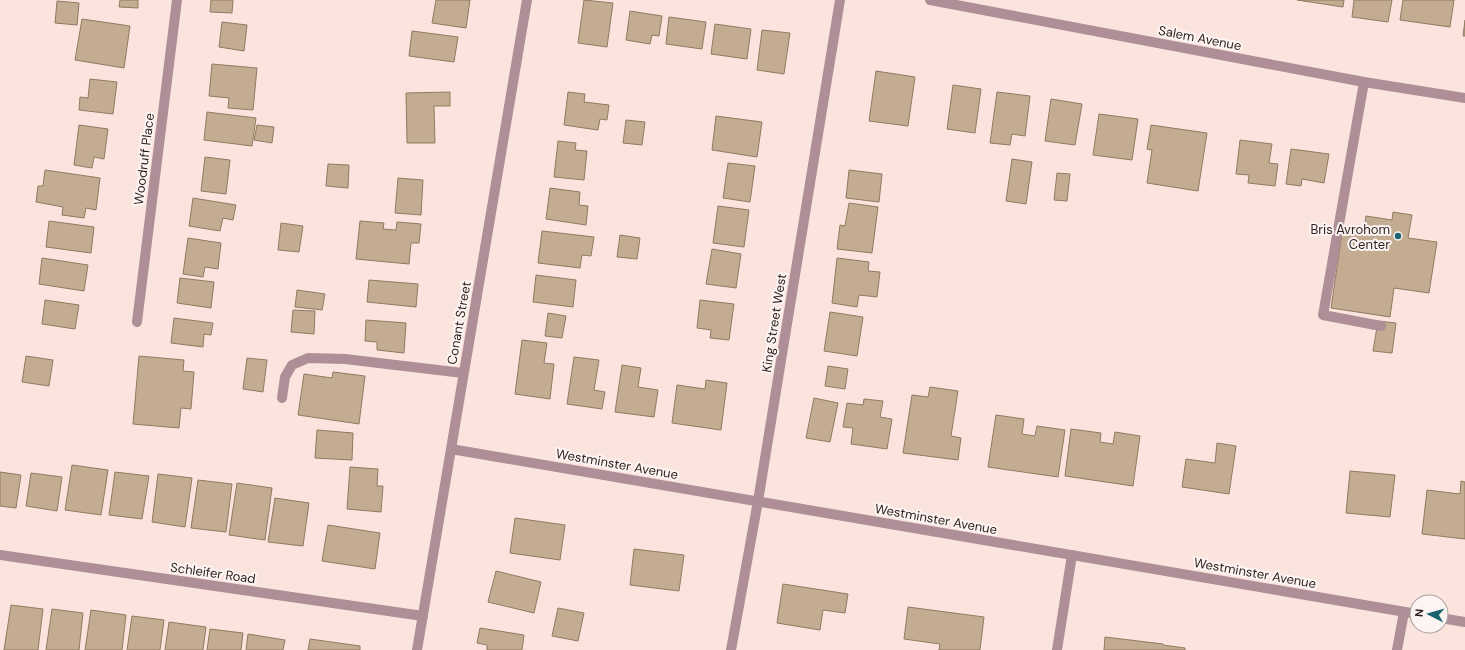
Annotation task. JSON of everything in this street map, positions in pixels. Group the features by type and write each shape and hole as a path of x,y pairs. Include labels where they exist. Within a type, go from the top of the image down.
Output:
{"street":[{"name":"Woodruff Place","path":"137,322 176,0"},
{"name":"Conant Street","path":"417,650 527,0"},
{"name":"King Street West","path":"731,650 758,501 840,0"},
{"name":"Salem Avenue","path":"930,0 1364,82 1465,98"},
{"path":"1364,82 1323,315 1381,326"},
{"path":"282,398 286,377 292,366 308,358 345,359 463,373"},
{"name":"Westminster Avenue","path":"451,449 1409,613"},
{"name":"Schleifer Road","path":"0,555 423,616"},
{"path":"1057,650 1072,555"},
{"path":"1397,650 1404,612"},
{"path":"1449,619 1465,622"}],"building":[{"path":"120,0 138,0 138,8 119,7"},
{"path":"211,0 233,0 232,13 210,12"},
{"path":"436,0 470,0 466,28 432,23"},
{"path":"584,0 613,3 607,47 578,43"},
{"path":"1297,0 1344,0 1343,7"},
{"path":"1354,0 1392,0 1388,22 1352,17"},
{"path":"1403,0 1454,0 1450,27 1400,20"},
{"path":"57,1 79,3 77,25 55,23"},
{"path":"630,11 662,16 659,36 652,35 650,44 626,40"},
{"path":"669,17 706,22 702,49 666,44"},
{"path":"82,19 130,26 124,68 75,60"},
{"path":"1465,20 1465,36 1463,36"},
{"path":"222,22 247,25 244,51 219,47"},
{"path":"715,24 751,29 747,59 711,54"},
{"path":"762,30 790,33 784,74 757,70"},
{"path":"412,31 458,37 454,62 409,56"},
{"path":"212,64 257,68 253,110 228,108 229,98 209,96"},
{"path":"876,71 915,77 908,126 869,121"},
{"path":"90,79 117,82 113,114 79,110 80,97 88,98"},
{"path":"953,85 981,89 975,133 947,129"},
{"path":"450,92 450,106 434,106 435,143 407,143 406,93"},
{"path":"568,92 585,94 584,102 609,105 607,120 600,119 598,130 564,125"},
{"path":"997,92 1030,96 1025,136 1012,134 1010,145 990,143"},
{"path":"1051,99 1082,104 1075,145 1045,141"},
{"path":"207,112 256,118 252,146 204,140"},
{"path":"1099,114 1138,119 1132,160 1093,155"},
{"path":"716,116 762,122 757,157 712,150"},
{"path":"626,120 645,122 642,145 623,143"},
{"path":"79,125 108,129 104,159 94,157 92,168 74,165"},
{"path":"257,125 274,127 272,143 254,140"},
{"path":"1151,125 1207,133 1198,191 1147,183 1152,150 1147,149"},
{"path":"1240,140 1272,144 1269,163 1278,164 1275,186 1248,183 1249,175 1236,174"},
{"path":"558,141 576,143 575,150 587,151 584,180 554,177"},
{"path":"1291,149 1329,154 1324,183 1302,179 1301,186 1286,184"},
{"path":"205,157 230,160 226,194 201,191"},
{"path":"1012,159 1032,162 1026,204 1006,201"},
{"path":"728,163 755,166 750,202 723,198"},
{"path":"328,164 349,165 348,188 326,186"},
{"path":"45,170 100,178 96,210 86,208 84,218 62,215 63,207 36,202 38,186 43,186"},
{"path":"849,170 882,174 879,202 846,198"},
{"path":"1057,173 1070,174 1067,201 1054,200"},
{"path":"398,178 423,180 421,215 395,213"},
{"path":"550,188 580,192 579,205 588,206 586,225 546,219"},
{"path":"193,198 236,205 233,220 223,218 220,231 189,226"},
{"path":"849,203 878,207 872,253 837,249 840,225 845,226"},
{"path":"718,206 749,210 744,247 713,243"},
{"path":"1393,212 1412,215 1408,238 1437,242 1429,293 1394,288 1390,317 1331,308 1343,226 1364,230 1366,216 1392,220"},
{"path":"49,221 94,227 91,253 46,247"},
{"path":"360,221 384,223 383,229 396,230 397,222 421,224 419,243 411,243 409,264 356,259"},
{"path":"281,223 303,226 299,252 278,250"},
{"path":"542,231 594,237 591,256 582,255 580,268 538,263"},
{"path":"620,235 640,238 637,259 617,257"},
{"path":"188,238 221,243 218,269 205,267 203,277 183,274"},
{"path":"712,249 741,254 736,288 706,284"},
{"path":"42,258 88,265 84,291 39,284"},
{"path":"837,258 869,262 868,271 880,272 877,297 859,295 857,307 832,303"},
{"path":"536,275 576,280 573,307 533,302"},
{"path":"180,278 214,282 211,308 177,303"},
{"path":"369,280 418,284 416,307 367,302"},
{"path":"297,290 325,294 322,310 295,307"},
{"path":"45,300 79,305 75,329 42,324"},
{"path":"700,300 734,304 729,340 710,338 711,330 697,328"},
{"path":"293,310 315,311 314,334 291,332"},
{"path":"830,312 863,317 857,356 824,351"},
{"path":"548,313 566,316 562,338 545,336"},
{"path":"174,318 213,323 211,335 204,334 203,347 171,343"},
{"path":"366,320 406,323 404,353 377,350 377,342 365,341"},
{"path":"1378,321 1396,323 1392,353 1373,351"},
{"path":"522,340 547,343 544,363 554,364 550,399 515,394"},
{"path":"26,356 53,360 49,386 22,382"},
{"path":"139,356 184,360 183,371 194,372 191,409 181,408 179,428 133,424"},
{"path":"574,357 599,360 594,390 605,392 602,409 567,404"},
{"path":"247,358 267,360 263,392 243,389"},
{"path":"622,365 641,368 638,387 658,390 654,417 615,412"},
{"path":"828,366 848,369 845,389 825,386"},
{"path":"333,372 365,376 359,424 298,415 304,374 332,378"},
{"path":"706,380 727,383 721,430 672,423 677,385 705,389"},
{"path":"930,387 958,391 951,436 961,438 958,460 903,453 912,395 928,397"},
{"path":"814,398 838,403 830,442 806,438"},
{"path":"864,399 883,401 880,417 892,419 887,449 851,444 853,428 843,427 847,403 863,405"},
{"path":"996,415 1024,419 1022,434 1035,436 1037,426 1065,430 1058,477 988,467"},
{"path":"1071,429 1101,433 1100,442 1113,444 1115,432 1140,436 1133,486 1065,476"},
{"path":"317,430 353,433 352,460 315,458"},
{"path":"1217,443 1236,446 1229,494 1182,487 1186,459 1215,463"},
{"path":"72,465 108,470 101,515 65,510"},
{"path":"350,467 378,469 377,486 383,486 381,512 347,509"},
{"path":"1350,471 1395,475 1390,517 1346,513"},
{"path":"0,472 21,475 16,508 0,506"},
{"path":"115,472 149,476 142,519 109,515"},
{"path":"31,473 62,477 57,511 26,506"},
{"path":"158,474 192,478 185,527 152,522"},
{"path":"198,480 232,484 226,532 191,528"},
{"path":"1461,481 1465,482 1465,539 1422,534 1427,490 1460,494"},
{"path":"237,483 272,488 265,540 229,535"},
{"path":"275,498 309,503 303,546 268,542"},
{"path":"515,518 565,525 560,560 510,553"},
{"path":"328,525 380,533 375,569 322,561"},
{"path":"634,549 684,555 679,591 630,585"},
{"path":"496,571 541,582 534,613 488,602"},
{"path":"783,584 848,594 845,613 823,610 820,630 777,623"},
{"path":"11,605 43,609 38,650 4,650"},
{"path":"908,607 984,617 980,650 939,650 940,644 904,639"},
{"path":"558,608 584,613 578,641 552,636"},
{"path":"52,609 83,613 79,650 46,650"},
{"path":"91,610 126,615 122,650 85,650"},
{"path":"132,616 164,620 160,650 127,650"},
{"path":"169,622 206,627 203,650 165,650"},
{"path":"480,628 524,635 522,650 487,650 487,645 477,643"},
{"path":"210,629 243,633 241,650 207,650"},
{"path":"248,634 285,640 283,650 246,650"},
{"path":"1105,637 1163,644 1185,648 1185,650 1104,650"},
{"path":"310,639 360,646 360,650 308,650"}],"place":[{"name":"Bris Avrohom Center","path":"1398,236"}]}
